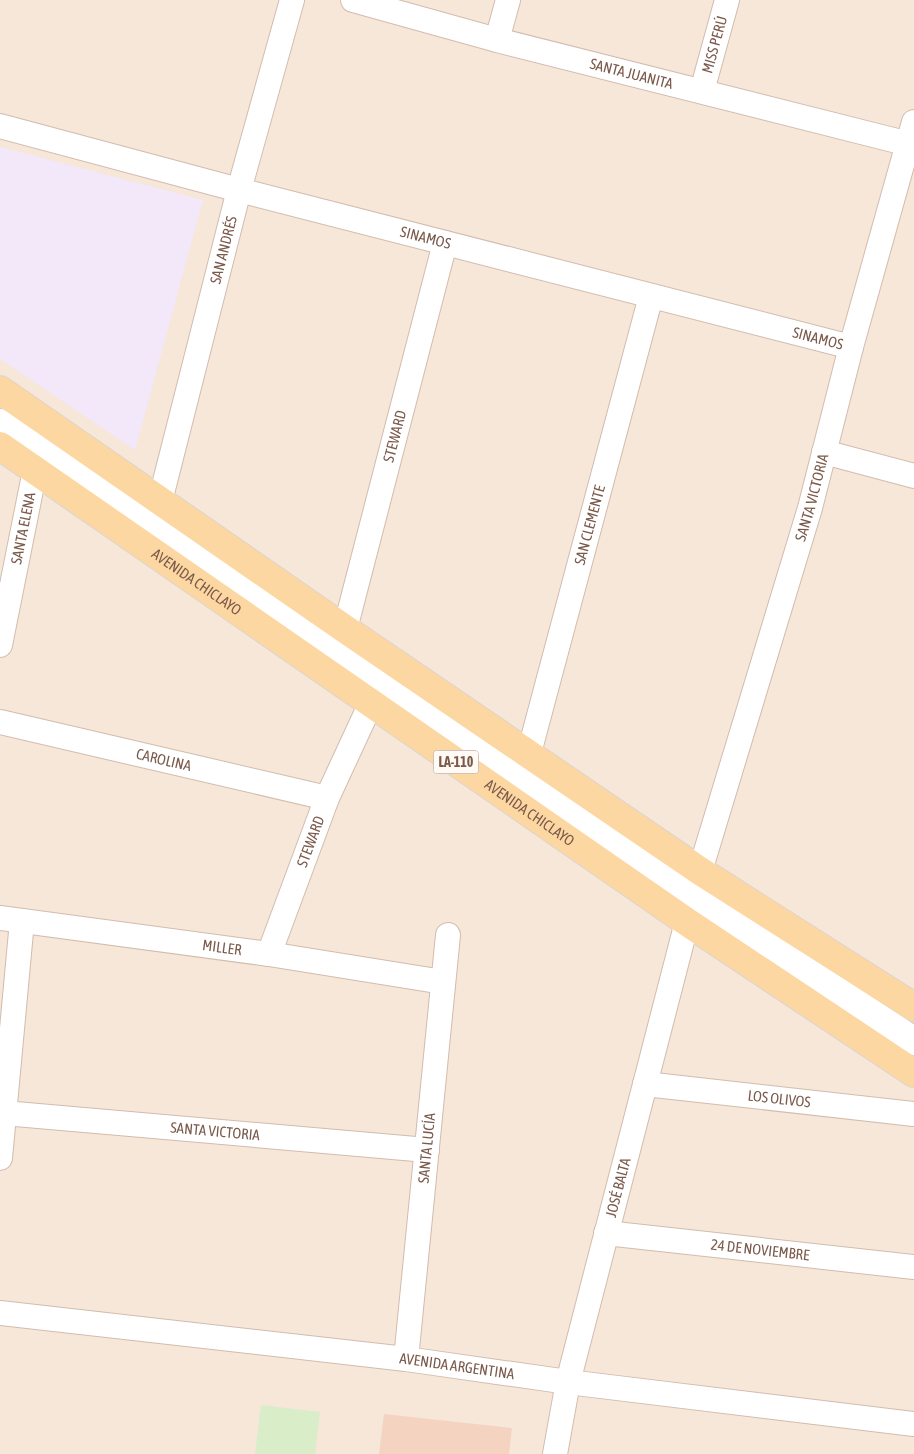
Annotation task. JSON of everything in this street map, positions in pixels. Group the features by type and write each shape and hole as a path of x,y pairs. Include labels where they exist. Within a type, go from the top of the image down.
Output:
{"main road":[{"path":"0,390 345,629 700,871 914,1007"},
{"name":"AVENIDA CHICLAYO","path":"0,446 687,922 914,1073"}],"street":[{"name":"SAN ANDRÉS","path":"160,501 239,190 292,0"},
{"name":"SANTA JUANITA","path":"353,0 497,40 702,92 911,133"},
{"path":"497,40 508,0"},
{"name":"MISS PERÚ","path":"702,92 727,0"},
{"name":"SINAMOS","path":"0,126 239,190 851,347"},
{"name":"SANTA VICTORIA","path":"700,871 810,508 851,347 911,133"},
{"name":"STEWARD","path":"345,629 445,243"},
{"name":"SAN CLEMENTE","path":"529,753 651,296"},
{"name":"AVENIDA CHICLAYO","path":"0,423 315,640 769,947 914,1041"},
{"path":"824,452 914,476"},
{"name":"SANTA ELENA","path":"0,646 35,470"},
{"name":"STEWARD","path":"269,954 327,798 371,703"},
{"name":"CAROLINA","path":"0,722 327,798"},
{"path":"0,1158 4,1113 11,919"},
{"name":"MILLER","path":"11,919 269,954 443,982"},
{"name":"JOSÉ BALTA","path":"555,1454 568,1382 687,922"},
{"name":"SANTA LUCÍA","path":"406,1359 448,935"},
{"name":"LOS OLIVOS","path":"645,1084 914,1114"},
{"name":"SANTA VICTORIA","path":"4,1113 427,1150"},
{"name":"24 DE NOVIEMBRE","path":"606,1233 914,1267"},
{"name":"AVENIDA ARGENTINA","path":"0,1313 406,1359 568,1382 914,1424"}],"shaded area":[{"path":"0,0 914,0 914,1454 0,1454"},
{"path":"0,147 203,200 135,450 0,359"}],"green space":[{"path":"261,1405 320,1412 315,1454 255,1454"}],"building":[{"path":"384,1414 512,1428 509,1454 379,1454"}]}
